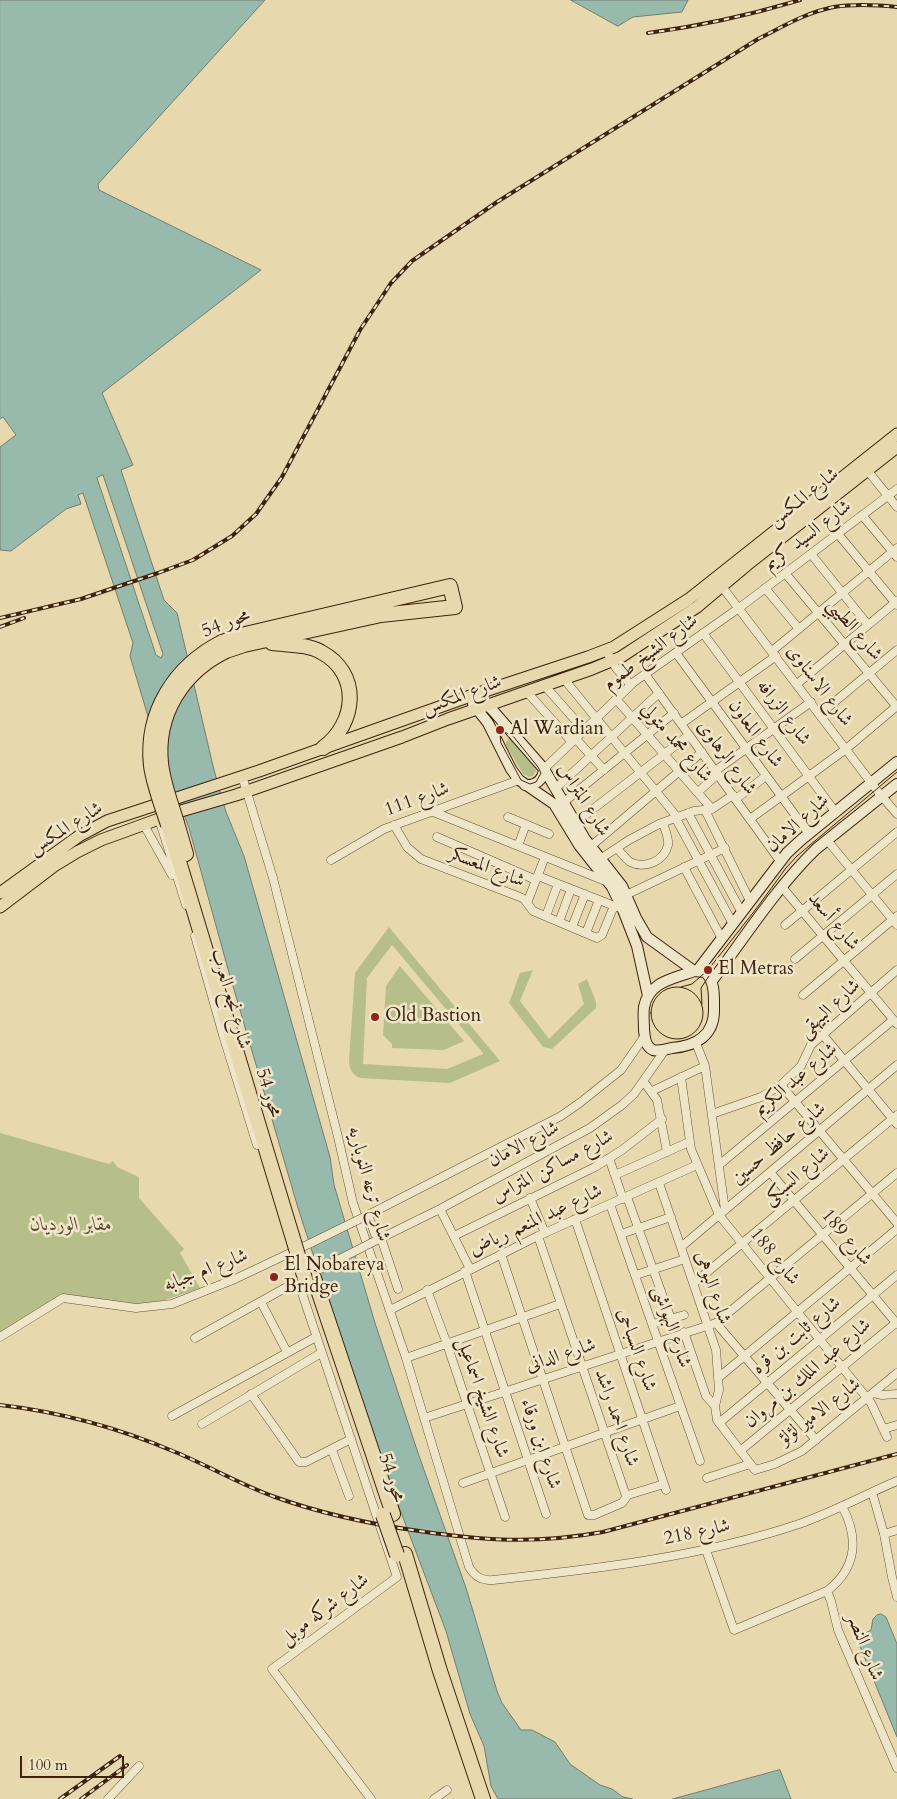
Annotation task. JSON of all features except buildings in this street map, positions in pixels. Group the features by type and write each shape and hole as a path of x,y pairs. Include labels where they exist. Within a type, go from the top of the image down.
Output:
{"highway":[{"name":"محور 54","path":"224,646 259,641 381,615 455,607 450,586 241,635 224,646 190,676 173,700 161,737 161,764 171,820 302,1242 309,1278 483,1799"},
{"path":"259,641 312,648 326,655 343,673 349,688 349,712 339,734 324,748"},
{"name":"محور 54","path":"401,1555 432,1672 474,1799"}],"main road":[{"name":"شارع المكس","path":"0,907 66,858 102,840 144,825 171,820 526,691 612,662 683,617 719,582 897,434"},
{"name":"شارع المكس","path":"0,893 96,826 118,817 324,748 622,643 719,582 897,447"},
{"path":"396,722 402,737"}],"street":[{"path":"867,470 897,507"},
{"name":"شارع السيد كريم","path":"739,608 897,489"},
{"path":"682,724 739,682 842,593 896,553 862,515"},
{"path":"797,684 896,603 838,534"},
{"path":"811,554 868,625"},
{"name":"شارع الطيبي","path":"785,573 897,707"},
{"name":"شارع الاسناوى","path":"719,582 897,814"},
{"path":"765,588 799,629"},
{"name":"شارع الشيخ طموم","path":"544,769 631,685 739,608"},
{"name":"شارع الزرافه","path":"703,634 836,813"},
{"path":"606,650 612,662 631,685"},
{"path":"820,714 897,650"},
{"name":"شارع المعاون","path":"676,653 809,834"},
{"name":"شارع الرهاوى","path":"645,674 780,861"},
{"path":"564,679 676,817 733,924"},
{"path":"544,686 584,730"},
{"path":"526,691 604,770"},
{"path":"556,788 659,693"},
{"name":"شارع المتراس","path":"470,696 479,698 488,705 544,769 590,847 615,876 626,895 639,934 648,996"},
{"name":"شارع المتراس","path":"470,696 488,723 511,769 522,783 549,800 558,809 579,845 609,883 619,908 639,934 696,971"},
{"name":"شارع محمد متولي","path":"616,699 698,792 709,809 724,848 750,901"},
{"path":"698,792 716,773 746,749 811,702"},
{"path":"750,819 846,748 897,707"},
{"path":"564,802 674,713"},
{"path":"576,823 689,734"},
{"path":"590,847 702,752"},
{"name":"شارع الامان","path":"696,971 780,861 809,834 897,762"},
{"path":"522,783 533,785 538,782 542,777 544,769"},
{"name":"شارع ترعه النوباريه","path":"242,776 242,793 276,887 338,1137 352,1203 406,1358 469,1567 477,1576 485,1580 493,1580"},
{"path":"600,859 663,822 688,813 709,809 734,797 766,776"},
{"name":"شارع 111","path":"331,860 367,838 394,825 522,783"},
{"name":"شارع الامان","path":"712,981 804,861 827,840 897,784"},
{"path":"432,811 609,883"},
{"path":"688,813 742,913"},
{"path":"508,817 549,834"},
{"name":"شارع نجع العرب","path":"171,820 180,890"},
{"path":"617,848 631,862 646,865 653,863 665,853 668,846 668,838 663,822"},
{"path":"518,846 526,824"},
{"name":"شارع نجع العرب","path":"144,825 180,890 190,915 220,1026 257,1145"},
{"name":"شارع المعسكر","path":"394,825 407,847 421,859 520,897 527,903 530,909 586,933"},
{"path":"786,925 897,832"},
{"path":"436,837 537,878 558,884 619,908 601,937 597,938 586,933 598,900"},
{"path":"803,995 844,960 896,920 872,895 827,840"},
{"path":"626,895 724,848"},
{"path":"527,903 546,857"},
{"path":"684,867 722,939"},
{"path":"795,959 897,874"},
{"path":"546,916 558,884"},
{"name":"شارع أسعد","path":"782,888 895,1022"},
{"path":"559,922 571,889"},
{"path":"572,927 585,894"},
{"name":"شارع البيهقى","path":"712,1114 761,1097 781,1085 801,1066 808,1049 897,970"},
{"path":"696,971 705,972 712,981 713,1018 705,1035 696,1043 686,1047 658,1051 651,1049 644,1037 644,1008 648,996 655,988 663,982 696,971"},
{"name":"شارع عبد الكريم","path":"719,1165 844,1061 895,1022"},
{"path":"823,1035 895,1119"},
{"name":"شارع الامان","path":"302,1242 367,1215 561,1116 621,1070 644,1037"},
{"path":"696,1043 705,1066 719,1165 722,1212"},
{"name":"شارع الامان","path":"195,1338 590,1128 622,1105 644,1082 657,1058 665,1050"},
{"name":"شارع حافظ حسين","path":"681,1247 897,1065"},
{"path":"652,1091 705,1066"},
{"name":"شارع 188","path":"681,1077 689,1142 697,1165 722,1212 742,1243 770,1278 842,1367 870,1395 887,1437"},
{"path":"644,1082 657,1100 667,1152"},
{"path":"781,1085 897,1223"},
{"name":"شارع مساكن المتراس","path":"454,1236 609,1158 636,1140 662,1119"},
{"name":"شارع السبكى","path":"694,1283 895,1119"},
{"path":"615,1175 689,1142"},
{"path":"609,1158 638,1228 671,1319"},
{"name":"شارع عبد المنعم رياض","path":"390,1310 541,1234 697,1165"},
{"name":"شارع 189","path":"770,1172 897,1323"},
{"path":"816,1440 744,1356 712,1324 897,1173"},
{"name":"شارع البوهى","path":"659,1183 694,1283 712,1324 718,1378 718,1395 714,1406"},
{"name":"شارع احمد راشد","path":"530,1198 560,1304 626,1496"},
{"name":"شارع البهواشى","path":"610,1204 700,1461"},
{"name":"شارع ابن ورقاء","path":"440,1209 454,1236 467,1270 546,1514"},
{"path":"367,1215 398,1288"},
{"path":"621,1234 670,1217"},
{"name":"شارع السباحى","path":"575,1220 665,1487 626,1496"},
{"path":"718,1378 897,1229"},
{"name":"شارع ام جبابه","path":"0,1337 63,1298 136,1308 172,1304 235,1279 302,1242"},
{"path":"501,1254 588,1515 594,1515 624,1502 626,1496"},
{"path":"636,1275 685,1259"},
{"name":"شارع ثابت بن قره","path":"719,1422 897,1275"},
{"path":"251,1394 299,1462 306,1462 332,1450 351,1438 316,1337 309,1278"},
{"name":"شارع الشيخ اسماعيل","path":"427,1290 505,1517"},
{"path":"261,1302 287,1352"},
{"path":"406,1358 560,1304"},
{"path":"653,1324 684,1315"},
{"name":"شارع عبد الملك بن مروان","path":"740,1452 897,1323"},
{"name":"شارع الدانى","path":"424,1418 712,1324"},
{"path":"684,1332 706,1396 714,1406 719,1422 750,1464 707,1478"},
{"path":"172,1416 316,1337"},
{"path":"202,1424 321,1353"},
{"name":"شارع الامير لؤلؤ","path":"750,1464 754,1469 759,1469 788,1458 816,1440 897,1373"},
{"path":"870,1395 897,1394"},
{"path":"463,1483 680,1406"},
{"path":"883,1429 897,1425"},
{"name":"شارع شركه موبل","path":"351,1438 396,1577 272,1669 371,1799"},
{"path":"332,1450 350,1496"},
{"name":"شارع 218","path":"493,1580 557,1573 706,1550 793,1526 897,1481"},
{"path":"872,1492 894,1571 897,1597"},
{"path":"706,1550 734,1630 827,1592 839,1580 844,1574 852,1550 852,1528 842,1506"},
{"path":"884,1534 897,1530"},
{"name":"شارع النصر","path":"827,1592 838,1630 897,1768"},
{"path":"108,1799 139,1766"},
{"path":"434,1799 447,1790"}],"green space":[{"path":"509,738 514,739 535,767 536,771 533,776 529,777 523,774 506,745"},
{"path":"389,927 500,1061 450,1083 357,1077 352,1071 349,1060 355,973","holes":["392,945 483,1053 447,1069 363,1064 367,978"]},
{"path":"400,966 464,1041 444,1050 392,1048 392,1044 383,1035 386,986"},
{"path":"533,970 520,1001 549,1039 584,1004 578,984 587,979 596,1002 596,1008 552,1049 543,1047 509,1003 520,973"},
{"name":"مقابر الورديان","path":"0,1133 109,1164 113,1161 117,1167 139,1177 139,1198 184,1249 180,1253 200,1288 145,1304 110,1303 63,1295 0,1332"}],"shaded area":[{"path":"0,0 265,0 98,184 99,190 261,270 102,393 133,465 121,470 164,600 177,613 214,770 226,812 244,856 330,1157 334,1185 375,1323 418,1453 466,1588 497,1691 502,1703 521,1730 532,1730 555,1742 570,1764 600,1785 612,1789 623,1797 633,1799 498,1799 491,1786 484,1746 470,1714 446,1631 369,1428 298,1208 189,828 155,740 130,656 133,643 83,493 78,495 81,504 66,509 11,551 0,550 0,447 16,435 3,417 0,419","holes":["103,475 163,654 161,658 156,655 97,478"]},
{"path":"571,0 688,0 682,12 633,17 618,26"},
{"path":"881,1614 886,1617 897,1644 897,1737 859,1644 859,1637 871,1630 873,1619"},
{"path":"780,1770 791,1799 673,1799"}],"tram line":[{"path":"500,730 513,736 538,767 541,773 536,782 530,784 521,780 501,743 500,730"},
{"path":"681,987 692,984 708,970 797,856 897,772"},
{"path":"702,1004 701,988 709,976"},
{"path":"672,987 682,987 696,994 703,1008 703,1013 703,1018 696,1032 682,1039 672,1039 662,1035 655,1028 651,1018 651,1008 655,998 662,991 672,987"}],"railway":[{"path":"648,33 725,20 800,0"},
{"path":"0,618 81,599 158,573 193,560 232,536 256,514 282,477 360,330 391,283 412,261 497,202 758,39 785,25 814,12 834,7 849,5 897,7"},
{"path":"0,627 24,618"},
{"path":"0,1405 45,1412 111,1428 188,1457 262,1492 346,1518 443,1534 489,1539 533,1540 603,1532 897,1454"},
{"path":"60,1799 120,1756"},
{"path":"81,1799 127,1765"}],"place":[{"name":"Al Wardian","path":"500,730"},
{"name":"El Metras","path":"708,970"},
{"name":"Old Bastion","path":"375,1017"},
{"name":"El Nobareya Bridge","path":"274,1277"}]}
